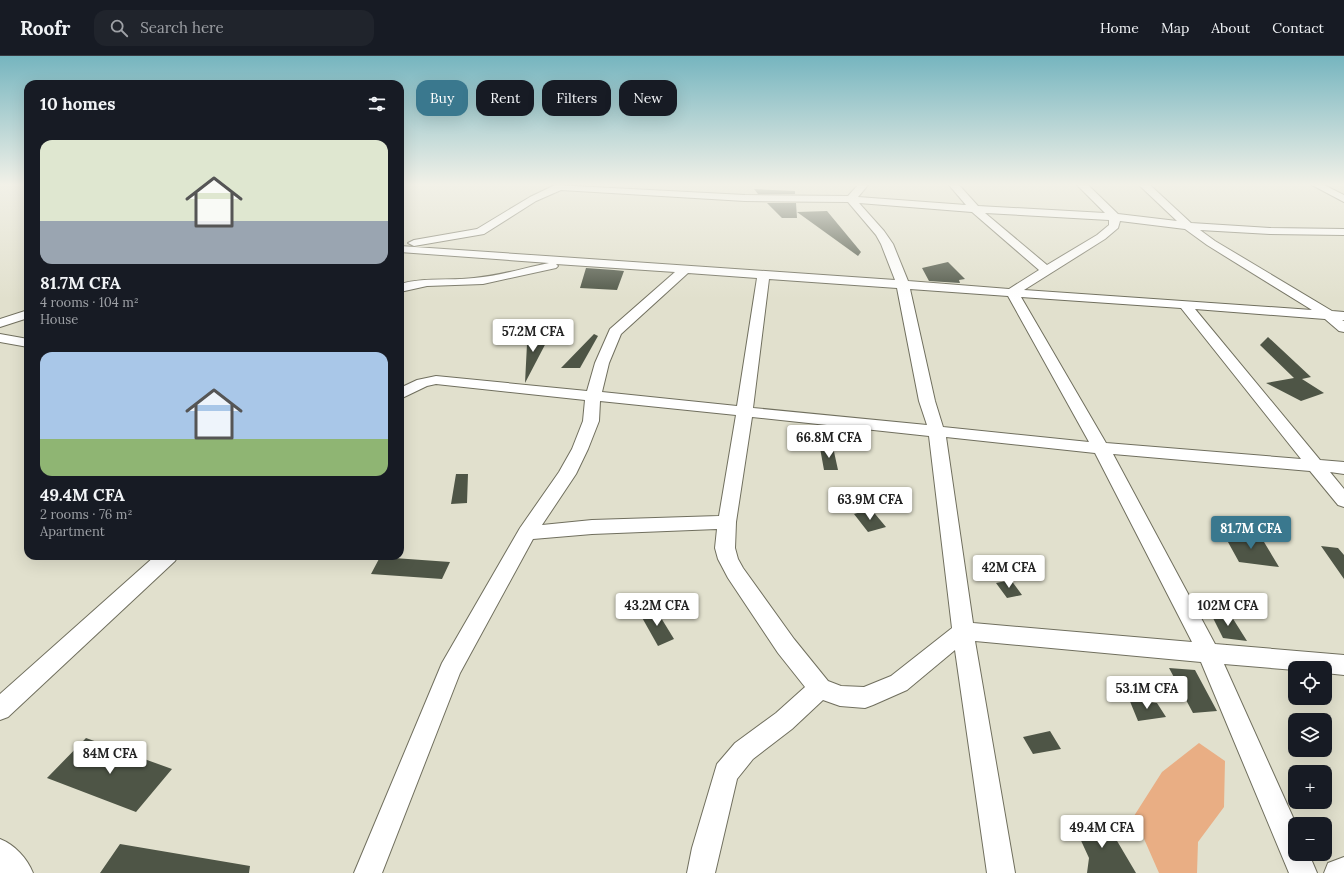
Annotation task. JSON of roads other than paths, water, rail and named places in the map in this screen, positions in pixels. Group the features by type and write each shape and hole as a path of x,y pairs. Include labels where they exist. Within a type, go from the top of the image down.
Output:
{"street":[{"path":"404,246 480,232 494,223"},
{"path":"871,223 887,244 903,285 927,401 937,432 963,631 1001,873"},
{"path":"992,223 1047,270"},
{"path":"1012,292 1101,237 1114,226 1114,223"},
{"path":"1165,223 1270,231 1344,232"},
{"path":"1185,223 1211,243 1329,315 1344,328"},
{"path":"404,247 684,270 1344,316"},
{"path":"404,286 428,282 473,282 571,261"},
{"path":"368,873 450,670 527,533 566,474 580,449 591,421 593,396 602,363 615,332 684,270"},
{"path":"763,275 738,459 727,522 725,548 728,559 735,573 786,646 820,688 840,696 864,698 899,683 963,631 1344,665"},
{"path":"1012,292 1101,448 1209,654 1303,873"},
{"path":"1184,304 1344,501"},
{"path":"0,323 24,315"},
{"path":"0,338 24,342"},
{"path":"404,392 422,383 436,380 1101,448 1344,468"},
{"path":"527,533 592,527 727,522"},
{"path":"0,709 164,560"},
{"path":"701,873 706,848 726,773 744,751 784,721 820,688"},
{"path":"0,853 19,873"},
{"path":"1338,873 1344,871"}]}
